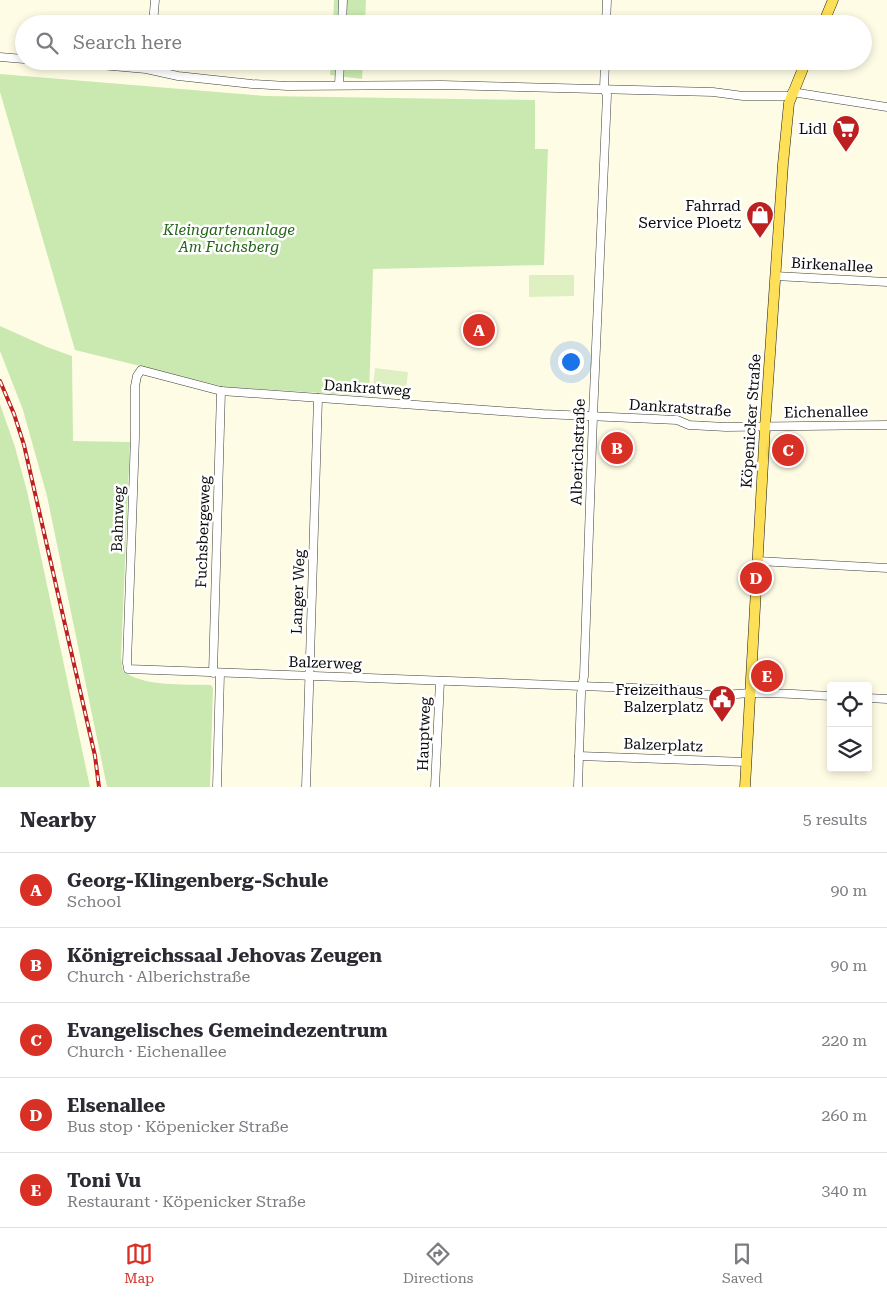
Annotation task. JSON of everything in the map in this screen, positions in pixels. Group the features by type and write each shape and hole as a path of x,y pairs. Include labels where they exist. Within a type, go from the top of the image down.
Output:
{"main road":[{"path":"826,15 833,0"},
{"name":"Köpenicker Straße","path":"745,787 765,427 785,140 791,94 802,70"}],"street":[{"path":"154,15 155,0"},
{"path":"342,15 343,0"},
{"path":"606,15 607,0"},
{"path":"0,57 15,58"},
{"path":"150,70 178,76 287,86 442,85 604,88 713,92 743,96 791,94 887,107"},
{"path":"339,85 340,70"},
{"name":"Alberichstraße","path":"578,787 607,95 604,88 605,70"},
{"name":"Birkenallee","path":"775,276 887,282"},
{"name":"Dankratweg","path":"141,370 221,391 593,416"},
{"name":"Bahnweg","path":"128,670 135,386 137,376 141,370"},
{"name":"Fuchsbergeweg","path":"217,674 221,391"},
{"name":"Langer Weg","path":"306,787 318,398"},
{"name":"Dankratstraße","path":"593,416 677,420 689,425 765,427"},
{"name":"Eichenallee","path":"765,427 887,425"},
{"path":"757,561 887,568"},
{"name":"Balzerweg","path":"128,670 521,683 687,690 695,693 714,694 750,693 827,696"},
{"path":"217,674 217,787"},
{"name":"Hauptweg","path":"435,787 440,681"},
{"path":"872,698 887,699"},
{"name":"Balzerplatz","path":"579,756 746,762"}],"green space":[{"path":"334,0 366,0 365,15 333,15"},
{"path":"330,70 362,70 362,79 330,75"},
{"name":"Kleingartenanlage Am Fuchsberg","path":"0,74 265,96 535,100 535,149 548,149 544,265 373,269 369,396 225,387 75,350 0,92"},
{"path":"529,275 574,275 574,296 529,297"},
{"path":"0,326 72,356 73,441 130,442 121,658 123,671 142,680 153,682 211,685 213,688 210,787 107,787 47,496 23,410 0,351"},
{"path":"375,368 408,372 406,391 373,387"},
{"path":"0,404 15,447 27,491 90,787 0,787"}],"railway":[{"path":"0,381 14,414 24,445 95,756 99,787"}],"place":[{"name":"Lidl","path":"846,153"},
{"name":"Fahrrad Service Ploetz","path":"760,239"},
{"name":"Georg-Klingenberg-Schule","path":"479,330"},
{"name":"Königreichssaal Jehovas Zeugen","path":"617,448"},
{"name":"Evangelisches Gemeindezentrum","path":"788,450"},
{"name":"Elsenallee","path":"756,578"},
{"name":"Toni Vu","path":"767,676"},
{"name":"Freizeithaus Balzerplatz","path":"722,723"}]}
